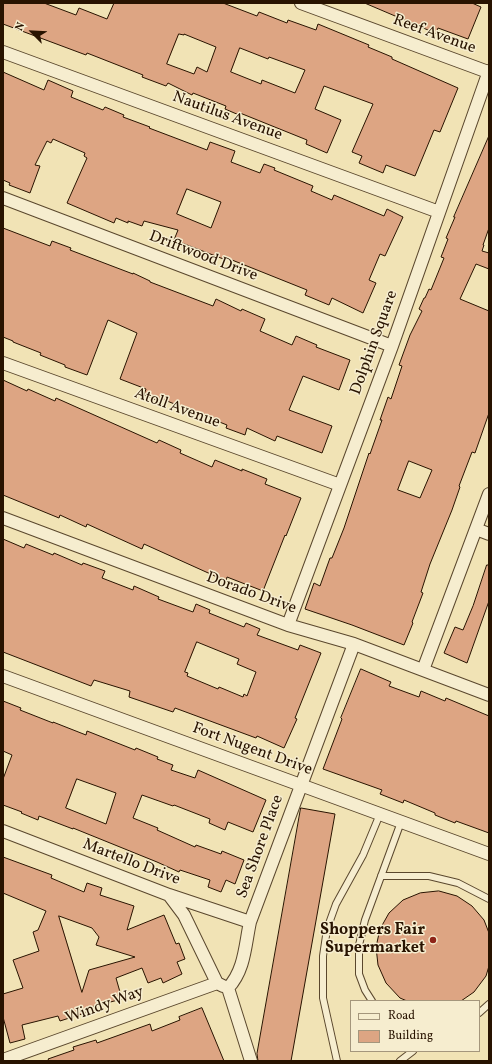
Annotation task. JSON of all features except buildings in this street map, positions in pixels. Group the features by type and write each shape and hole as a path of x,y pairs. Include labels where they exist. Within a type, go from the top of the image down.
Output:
{"street":[{"name":"Reef Avenue","path":"301,3 489,72"},
{"name":"Nautilus Avenue","path":"3,52 439,212"},
{"name":"Dolphin Square","path":"288,625 392,346 489,72"},
{"name":"Driftwood Drive","path":"3,198 392,346"},
{"name":"Atoll Avenue","path":"3,363 340,485"},
{"path":"423,670 489,494"},
{"name":"Dorado Drive","path":"3,518 288,625 354,644 489,695"},
{"path":"476,529 489,534"},
{"name":"Sea Shore Place","path":"223,985 236,979 241,968 250,922 354,644"},
{"name":"Fort Nugent Drive","path":"3,676 489,854"},
{"name":"Martello Drive","path":"3,831 169,895 250,922"},
{"path":"169,895 184,915 223,985 251,1061"},
{"name":"Windy Way","path":"3,1060 223,985"}],"lane":[{"path":"337,1061 323,998 323,956 327,928 336,904 363,855 380,814"},
{"path":"371,1000 365,990 359,974 359,945 365,920 401,822"},
{"path":"381,876 429,876 458,883 489,899"},
{"path":"480,1012 489,1004"},
{"path":"400,1061 412,1052"}],"place":[{"name":"Shoppers Fair Supermarket","path":"433,940"}]}
